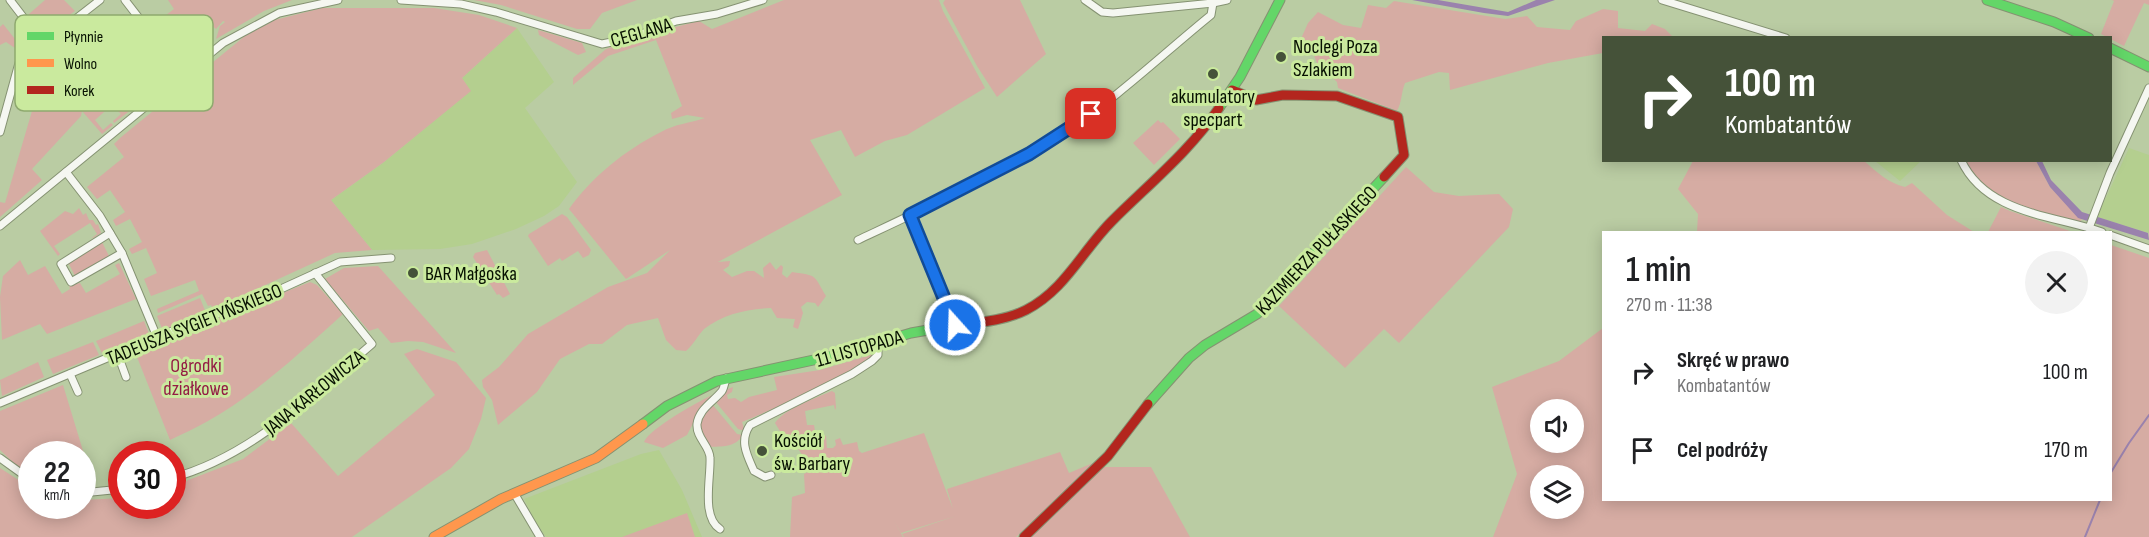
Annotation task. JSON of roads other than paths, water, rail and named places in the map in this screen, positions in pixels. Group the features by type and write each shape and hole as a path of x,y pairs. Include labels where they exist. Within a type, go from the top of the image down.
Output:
{"main road":[{"name":"11 LISTOPADA","path":"434,537 514,493 596,458 667,406 692,392 726,378 804,363 911,333 1016,314 1032,308 1055,291 1110,224 1197,139 1232,90 1280,0"},
{"path":"1987,0 2054,22 2086,36"},
{"path":"2112,49 2149,67"},
{"name":"KAZIMIERZA PUŁASKIEGO","path":"1024,537 1108,456 1148,404 1189,358 1205,345 1257,314 1404,155 1398,117 1337,96 1284,95 1256,100 1232,90"}],"street":[{"path":"10,0 21,15"},
{"path":"80,15 100,0"},
{"path":"125,0 137,15"},
{"path":"213,51 266,19 293,9 338,0"},
{"name":"CEGLANA","path":"401,0 461,4 605,44 631,38 676,21 717,14 763,0"},
{"path":"1085,0 1102,12 1113,14 1227,0"},
{"path":"1662,0 1781,36"},
{"path":"858,240 1029,154 1091,114 1211,15 1213,3"},
{"path":"0,132 15,78"},
{"path":"2089,228 2149,88"},
{"path":"0,226 140,111"},
{"path":"1962,163 1978,186 2000,202 2099,231"},
{"path":"66,172 100,216 122,253 158,337"},
{"path":"910,215 955,325"},
{"path":"110,232 61,264 71,282 122,253"},
{"path":"2112,237 2149,249"},
{"name":"TADEUSZA SYGIETYŃSKIEGO","path":"0,403 340,262 391,258"},
{"name":"JANA KARŁOWICZA","path":"186,473 231,456 285,419 372,344 315,273"},
{"path":"771,475 765,477 754,471 744,442 745,433 750,425 852,374 872,361 878,354 878,342"},
{"path":"118,355 126,377"},
{"path":"70,374 78,392"},
{"path":"720,529 716,526 708,504 710,455 699,435 697,425 701,413 723,390 726,378"},
{"path":"0,458 18,472"},
{"path":"514,493 540,537"}],"waterway":[{"path":"2112,471 2149,415"},
{"path":"2085,537 2100,501"}],"place":[{"name":"Noclegi Poza Szlakiem","path":"1281,57"},
{"name":"akumulatory specpart","path":"1213,74"},
{"name":"BAR Małgośka","path":"413,273"},
{"name":"Kościół św. Barbary","path":"762,451"}],"park label":[{"name":"Ogrodki działkowe","path":"196,376"}]}
